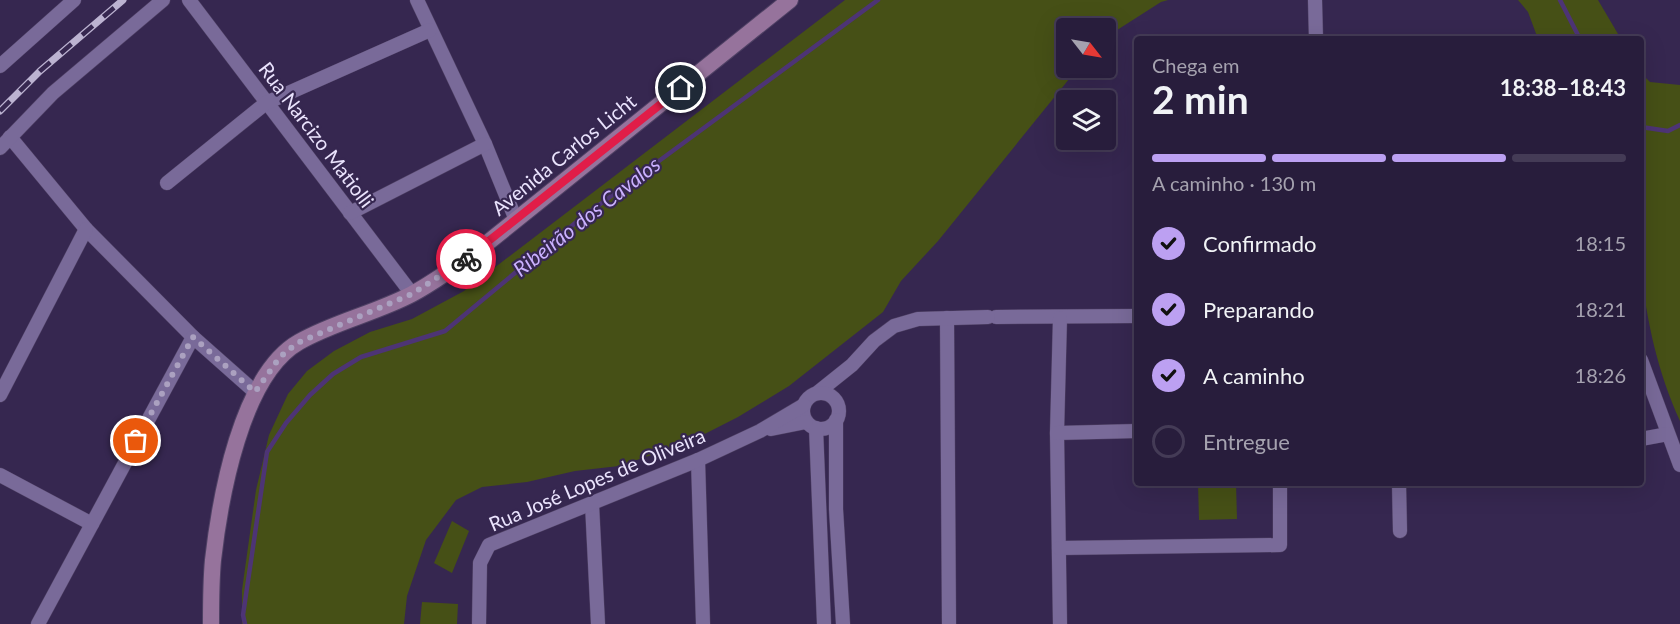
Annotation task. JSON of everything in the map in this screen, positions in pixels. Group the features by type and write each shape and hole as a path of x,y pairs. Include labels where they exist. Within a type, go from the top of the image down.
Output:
{"main road":[{"name":"Avenida Carlos Licht","path":"211,624 213,562 223,493 235,448 255,392 280,357 297,343 412,294 466,260 790,0"}],"street":[{"path":"0,148 53,93 163,0"},
{"name":"Rua Narcizo Matiolli","path":"189,0 412,294"},
{"path":"417,0 485,144 516,220"},
{"path":"1316,0 1316,36"},
{"path":"0,66 71,1"},
{"path":"167,183 266,102 430,30"},
{"path":"10,137 86,229 193,337 255,392"},
{"path":"350,213 485,144"},
{"path":"0,395 86,229"},
{"path":"824,624 811,425 803,411 807,399 852,365 874,342 894,326 918,319 1134,316"},
{"path":"947,318 949,624"},
{"path":"1060,318 1057,432 1060,624"},
{"path":"40,623 193,337"},
{"path":"833,398 852,365"},
{"path":"1644,370 1680,465"},
{"path":"817,393 833,398 839,408 836,420 836,509 843,624"},
{"name":"Rua José Lopes de Oliveira","path":"479,624 480,563 489,545 698,460 760,431 804,405"},
{"path":"811,425 827,428 836,420"},
{"name":"Rua José Lopes de Oliveira","path":"760,431 811,425"},
{"path":"1057,432 1134,431"},
{"path":"1644,438 1668,434"},
{"path":"698,460 702,624"},
{"path":"0,475 92,524"},
{"path":"1059,548 1280,545 1281,486"},
{"path":"1399,486 1400,531"},
{"path":"592,504 598,624"}],"green space":[{"path":"845,0 1168,0 1161,2 1116,31 1116,18 1056,18 1056,78 1070,78 1060,90 1056,90 1056,95 938,241 901,281 883,312 789,386 738,417 687,443 619,466 575,471 527,482 482,487 456,500 426,540 407,596 404,624 242,624 242,590 256,490 269,435 288,394 307,371 334,351 370,332 412,319 464,291"},
{"path":"1518,0 1598,0 1619,36 1537,36 1528,12"},
{"path":"1644,76 1650,82 1680,85 1680,421 1659,365 1644,293"},
{"path":"1198,486 1236,486 1237,519 1199,520"},
{"path":"452,521 469,531 452,573 434,563"},
{"path":"422,602 458,604 457,624 420,624"}],"waterway":[{"name":"Ribeirão dos Cavalos","path":"245,624 243,615 267,452 286,423 310,395 333,374 361,357 445,331 580,219 878,0"},
{"name":"Ribeirão dos Cavalos","path":"1560,0 1578,36"},
{"name":"Ribeirão dos Cavalos","path":"1644,127 1668,131 1680,125"}],"railway":[{"path":"0,111 40,71 123,0"}],"way so far":[{"path":"136,441 193,337 255,392 280,357 297,343 412,294 466,259"}],"route":[{"path":"466,259 681,88"}]}
